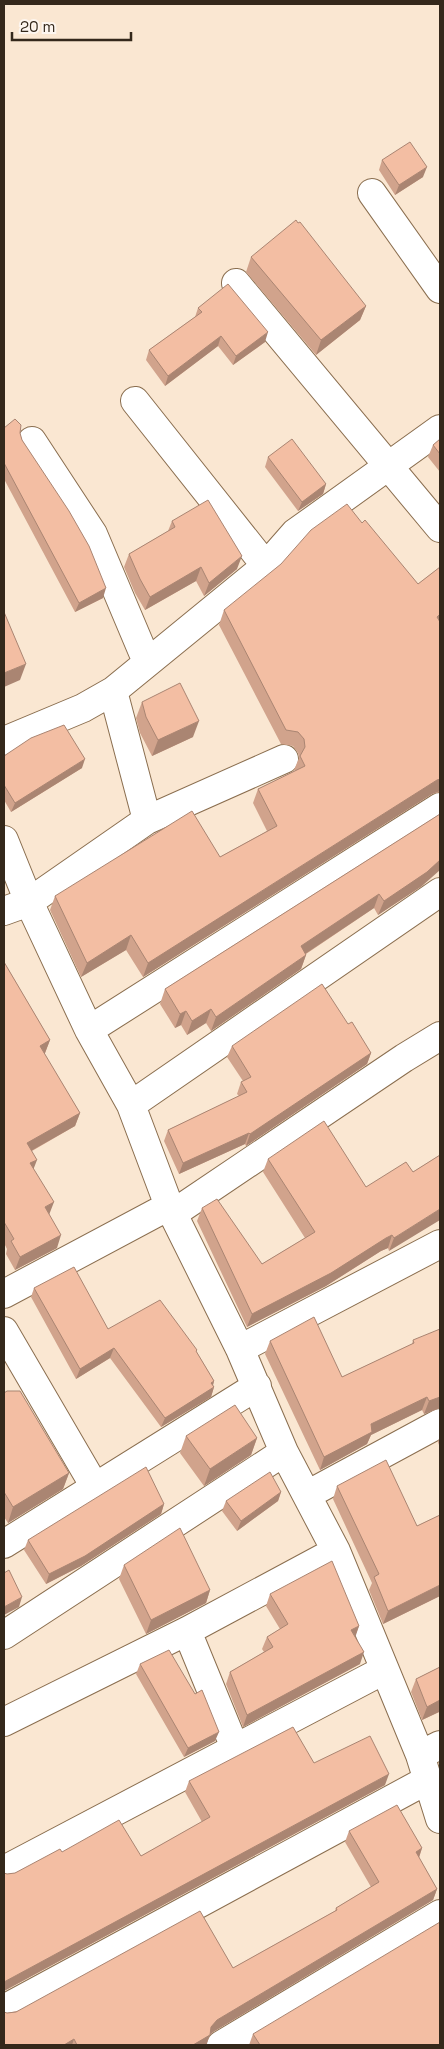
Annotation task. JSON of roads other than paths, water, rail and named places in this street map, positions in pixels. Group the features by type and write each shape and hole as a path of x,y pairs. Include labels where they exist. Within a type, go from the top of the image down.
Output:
{"street":[{"path":"372,193 440,289"},
{"path":"236,283 440,528"},
{"path":"135,401 266,566"},
{"path":"4,742 84,708 113,691 266,566 295,533 440,429"},
{"path":"32,441 93,534 147,662"},
{"path":"113,691 147,820"},
{"path":"4,911 29,902 147,820 284,759"},
{"path":"89,1030 440,807"},
{"path":"4,840 29,902 89,1030 132,1105 172,1210 240,1349 284,1452 336,1552 384,1670 430,1760 440,1819"},
{"path":"132,1105 440,892"},
{"path":"4,1294 172,1210 440,1036"},
{"path":"240,1349 440,1244"},
{"path":"4,1331 95,1487"},
{"path":"4,1544 257,1386"},
{"path":"308,1495 440,1423"},
{"path":"4,1634 284,1452"},
{"path":"4,1722 187,1631 336,1552"},
{"path":"187,1631 235,1748"},
{"path":"4,1870 384,1670"},
{"path":"4,2009 430,1760"},
{"path":"221,2045 440,1914"}]}
